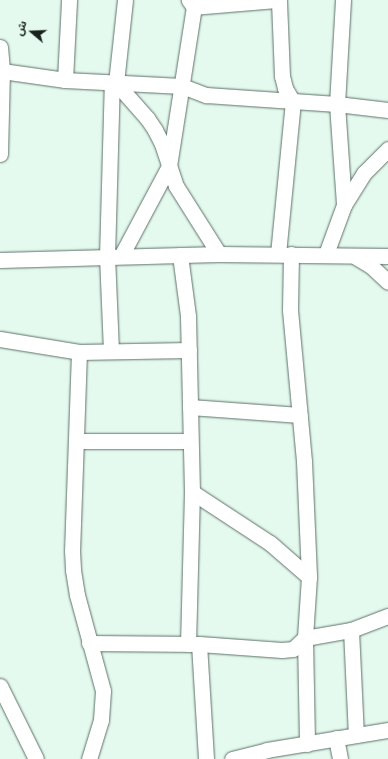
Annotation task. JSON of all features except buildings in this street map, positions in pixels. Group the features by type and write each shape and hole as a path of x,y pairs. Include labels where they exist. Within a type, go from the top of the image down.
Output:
{"street":[{"path":"66,80 69,0"},
{"path":"111,351 114,257 114,83 125,0"},
{"path":"114,257 168,166 182,86 192,4 275,0"},
{"path":"279,0 282,76 285,88 293,102 284,254 304,461 309,578 305,638 307,744"},
{"path":"343,0 337,104 344,205"},
{"path":"0,47 2,71 0,154"},
{"path":"2,71 66,80 182,86 206,96 337,104 388,110"},
{"path":"114,83 155,130 162,144 168,166 176,186 219,254"},
{"path":"326,254 344,205 364,173 388,149"},
{"path":"0,260 219,254 326,254 388,256"},
{"path":"180,255 188,316 194,644 206,759"},
{"path":"354,256 371,266 388,282"},
{"path":"0,339 79,352 188,350"},
{"path":"79,352 73,570 77,595 103,691 101,720 89,759"},
{"path":"190,407 300,415"},
{"path":"76,441 190,441"},
{"path":"192,492 270,543 309,578"},
{"path":"89,643 194,644 282,650 293,649 305,638 351,630 388,616"},
{"path":"351,630 356,735"},
{"path":"0,686 36,759"},
{"path":"232,759 253,756 336,738 388,730"},
{"path":"336,738 340,759"}]}
